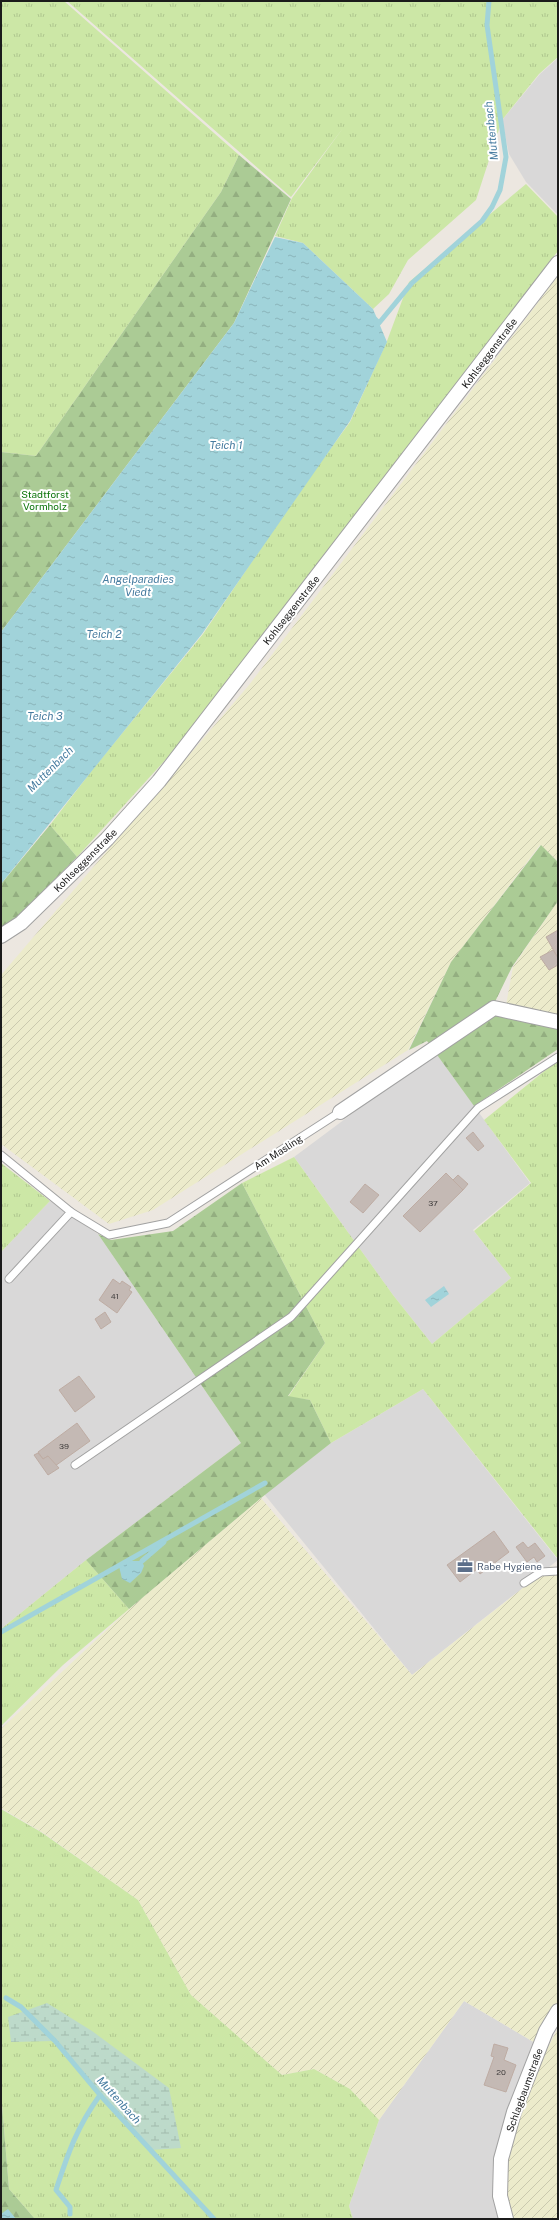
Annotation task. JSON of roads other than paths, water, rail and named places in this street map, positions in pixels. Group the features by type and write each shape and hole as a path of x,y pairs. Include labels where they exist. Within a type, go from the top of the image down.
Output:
{"street":[{"name":"Kohlseggenstraße","path":"1,936 21,923 107,839 159,781 558,262"},
{"name":"Am Masling","path":"340,1112 494,1008 558,1022"},
{"name":"Schlagbaumstraße","path":"506,2219 500,2196 501,2159 514,2112 546,2031 558,2011"}],"lane":[{"path":"75,1465 291,1317 478,1108 558,1057"},
{"name":"Am Masling","path":"1,1155 71,1212 109,1235 168,1223 340,1112"},
{"path":"9,1279 71,1212"},
{"path":"524,1582 541,1572 558,1571"}],"water":[{"name":"Angelparadies Viedt","path":"275,237 303,243 373,309 387,342 350,421 202,634 1,884 1,632 234,323"},
{"path":"444,1286 449,1294 431,1307 425,1300"},
{"path":"126,1561 142,1561 144,1566 141,1573 130,1583 122,1579 119,1566"},
{"path":"8,2209 16,2219 1,2219 1,2214"}],"waterway":[{"name":"Muttenbach","path":"375,319 379,323 412,283 482,221 492,207 500,190 506,157 487,25 489,1"},
{"path":"1,1632 265,1483"},
{"path":"142,1561 164,1542"},
{"name":"Muttenbach","path":"6,1998 21,2007 55,2041 100,2095 214,2219"},
{"path":"70,2214 70,2207 56,2190 79,2129 100,2095"}],"place":[{"name":"Rabe Hygiene","path":"465,1566"}],"water label":[{"name":"Teich 1","path":"226,445"},
{"name":"Teich 2","path":"104,634"},
{"name":"Teich 3","path":"45,716"}],"park label":[{"name":"Stadtforst Vormholz","path":"45,500"}]}
